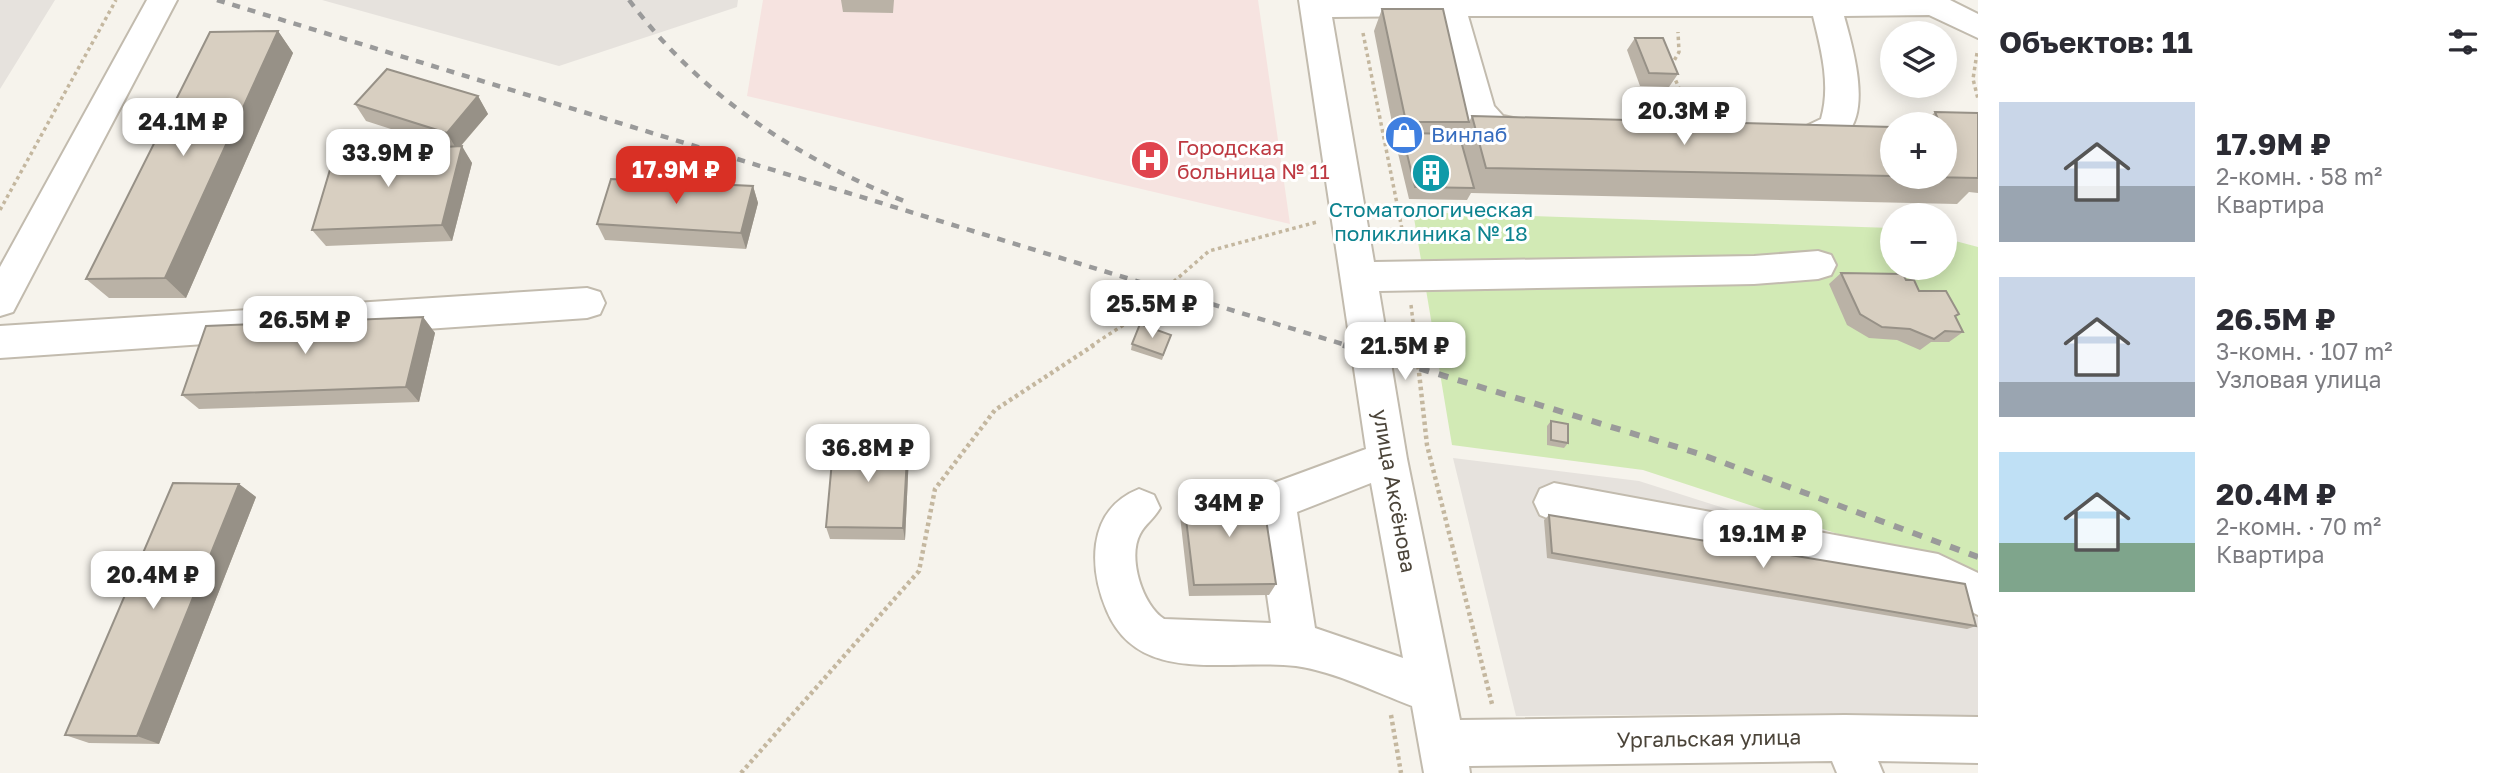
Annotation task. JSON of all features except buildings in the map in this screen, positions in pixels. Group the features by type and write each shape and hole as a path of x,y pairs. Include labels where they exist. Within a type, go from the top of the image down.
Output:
{"street":[{"path":"0,301 162,0"},
{"path":"1315,3 1358,6 1682,4 1826,7 1932,2 1978,27"},
{"name":"улица Аксёнова","path":"1315,3 1387,459 1444,758"},
{"path":"1450,6 1479,111 1493,126 1517,132 1558,134"},
{"path":"1761,140 1804,141 1835,125 1843,99 1837,49 1826,7"},
{"path":"1358,277 1755,270 1818,265"},
{"path":"0,342 587,303"},
{"path":"1296,645 1276,511 1278,503 1285,497 1387,459"},
{"path":"1554,502 1938,574 1978,595"},
{"path":"1139,508 1126,519 1119,531 1116,568 1120,593 1128,612 1142,629 1161,640 1296,645 1429,690"},
{"name":"Ургальская улица","path":"1444,758 1501,742 1853,755 1978,740"}],"path":[{"path":"0,210 117,0"},
{"path":"1681,93 1671,69 1679,45 1682,4"},
{"path":"1358,6 1404,228 1427,445 1501,742"},
{"path":"1978,49 1973,79 1978,99"},
{"path":"1662,127 1649,95 1681,93 1761,140"},
{"path":"741,773 919,571 935,489 995,410 1125,324 1209,251 1348,214"},
{"path":"1384,674 1401,773"}],"shaded area":[{"path":"0,0 55,0 0,89"},
{"path":"322,0 738,0 737,7 559,66"},
{"name":"Городская больница № 11","path":"763,0 1258,0 1290,224 747,96"},
{"path":"1453,458 1639,481 1978,589 1978,718 1846,713 1516,716"}],"green space":[{"path":"1413,212 1880,228 1880,280 1957,280 1957,241 1978,247 1978,580 1643,470 1452,445"}],"railway":[{"path":"217,0 1349,346"},
{"path":"629,0 687,65 718,94 752,120 825,164 904,201"},
{"path":"1343,345 1700,454 1978,557"}],"place":[{"name":"Винлаб","path":"1404,135"},
{"name":"Городская больница № 11","path":"1150,160"},
{"name":"Стоматологическая поликлиника № 18","path":"1431,173"}]}
